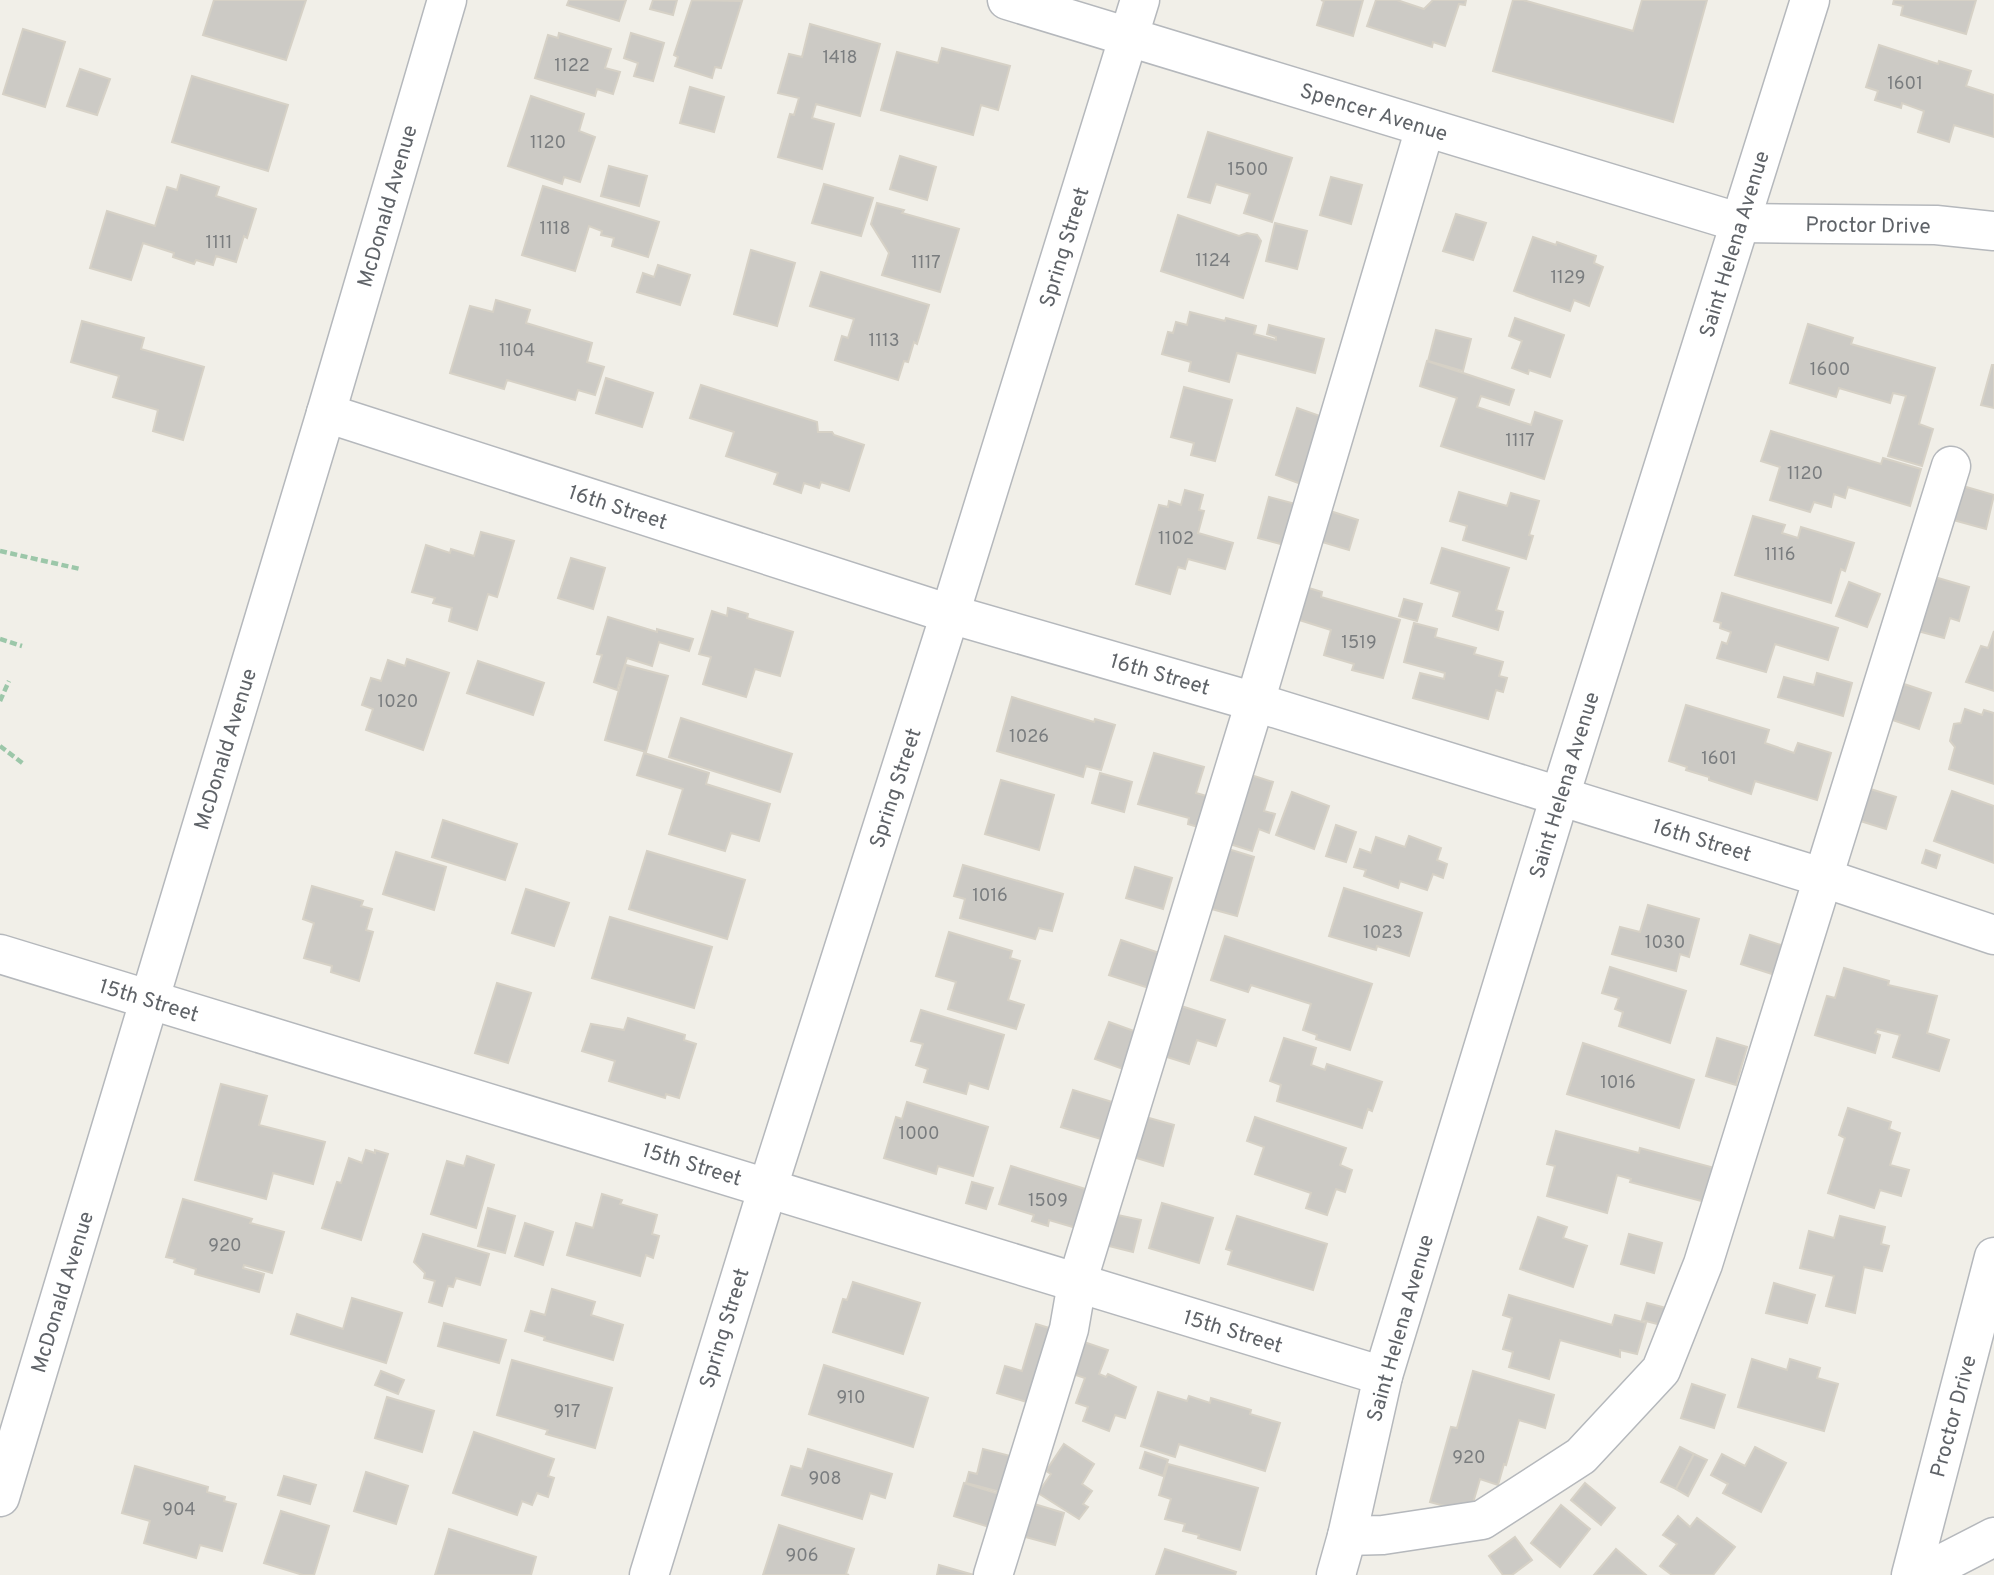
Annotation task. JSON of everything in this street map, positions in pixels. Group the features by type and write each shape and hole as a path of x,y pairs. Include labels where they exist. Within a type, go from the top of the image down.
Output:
{"street":[{"name":"McDonald Avenue","path":"0,1497 326,413 447,0"},
{"name":"Spencer Avenue","path":"1007,0 1741,223"},
{"name":"Spring Street","path":"649,1575 1140,0"},
{"name":"Saint Helena Avenue","path":"1336,1575 1383,1376 1560,796 1810,0"},
{"path":"993,1575 1069,1329 1077,1283 1255,702 1425,128"},
{"name":"Proctor Drive","path":"1741,223 1936,225 1994,231"},
{"name":"16th Street","path":"326,413 950,614 1255,702 1824,878 1994,935"},
{"path":"1347,1536 1383,1535 1482,1520 1581,1456 1661,1370 1703,1264 1951,466"},
{"name":"15th Street","path":"0,954 1383,1376"},
{"name":"Proctor Drive","path":"1911,1575 1994,1257"},
{"path":"1920,1575 1994,1537"}],"path":[{"path":"0,551 80,569"},
{"path":"0,639 22,646"},
{"path":"0,701 9,681"},
{"path":"0,746 24,765"}],"building":[{"path":"214,0 306,0 286,60 203,35"},
{"path":"569,0 626,0 619,21 567,5"},
{"path":"653,0 677,0 673,15 650,9"},
{"path":"692,0 742,1 721,68 715,67 712,78 675,66 678,57 674,55"},
{"path":"1321,0 1363,0 1353,36 1317,25 1324,1"},
{"path":"1376,0 1397,0 1424,9 1433,0 1466,0 1465,5 1459,4 1445,46 1433,42 1432,47 1367,26"},
{"path":"1513,0 1523,0 1633,31 1642,0 1707,0 1673,122 1493,71"},
{"path":"1894,0 1976,0 1966,34 1901,15 1903,6 1893,4"},
{"path":"810,24 880,44 860,116 816,104 812,118 834,124 822,169 778,157 790,114 794,115 799,98 778,93 789,54 802,57"},
{"path":"23,29 65,42 45,107 3,94"},
{"path":"559,33 611,49 605,68 620,72 613,94 597,89 595,96 535,78 548,35 558,38"},
{"path":"631,33 664,43 653,81 634,76 638,63 624,58"},
{"path":"1879,45 1938,64 1939,61 1971,71 1966,86 1994,95 1994,137 1954,125 1949,142 1918,132 1924,111 1902,103 1901,108 1875,100 1878,91 1866,87"},
{"path":"942,48 1010,66 998,110 981,105 973,135 881,110 897,52 938,63"},
{"path":"80,69 110,79 97,115 67,106"},
{"path":"192,76 288,105 268,171 172,142"},
{"path":"690,87 724,97 714,132 680,123"},
{"path":"531,96 584,114 579,131 595,137 580,182 564,177 562,184 508,166"},
{"path":"1208,132 1292,158 1272,222 1244,213 1250,194 1216,184 1210,203 1188,197"},
{"path":"900,156 936,167 927,200 890,189"},
{"path":"609,166 647,176 639,206 601,196"},
{"path":"181,175 219,187 216,196 256,209 236,262 216,256 213,265 196,260 194,264 173,257 174,253 143,243 131,280 90,268 107,211 155,226 167,187 177,190"},
{"path":"1331,177 1362,185 1351,224 1320,215"},
{"path":"824,184 873,198 861,236 812,223"},
{"path":"543,186 659,222 648,257 612,246 614,238 601,235 602,231 589,226 575,271 522,255"},
{"path":"877,203 959,229 940,292 882,275 889,253 871,224"},
{"path":"1456,214 1486,223 1473,260 1443,251"},
{"path":"1178,215 1239,236 1247,233 1257,235 1261,241 1243,298 1161,271"},
{"path":"1275,223 1307,231 1297,269 1266,261"},
{"path":"1533,237 1556,245 1557,242 1596,256 1594,263 1603,267 1589,306 1574,300 1570,311 1514,291"},
{"path":"751,250 795,263 777,326 734,314"},
{"path":"658,265 690,275 680,305 637,292 643,273 654,277"},
{"path":"821,272 929,305 917,344 914,342 908,362 904,361 898,380 835,360 842,336 848,338 854,319 810,306"},
{"path":"496,300 530,310 526,323 592,343 587,362 604,367 595,395 578,390 575,400 507,380 504,389 450,373 470,306 493,312"},
{"path":"1190,312 1256,326 1254,334 1276,340 1276,337 1267,334 1269,325 1324,339 1315,373 1237,353 1229,382 1189,371 1191,362 1162,354 1168,332 1173,333 1176,322 1187,325"},
{"path":"1515,318 1564,335 1550,377 1529,370 1528,374 1512,368 1522,341 1509,336"},
{"path":"82,321 144,338 141,349 204,367 183,440 153,431 158,410 113,397 119,376 71,362"},
{"path":"1808,324 1853,338 1851,344 1935,368 1919,424 1933,429 1922,466 1888,456 1906,396 1893,393 1890,403 1839,388 1836,397 1790,383"},
{"path":"1436,330 1471,339 1463,371 1428,361"},
{"path":"1427,361 1514,390 1509,405 1481,396 1477,407 1531,425 1535,412 1562,421 1544,479 1441,446 1457,398 1420,386"},
{"path":"1994,365 1994,408 1981,405"},
{"path":"606,378 653,393 642,427 596,413"},
{"path":"701,385 817,422 818,432 832,432 864,445 849,491 821,482 819,488 804,483 801,493 774,484 778,473 726,456 734,432 690,418"},
{"path":"1184,387 1232,400 1215,461 1191,455 1194,443 1171,437"},
{"path":"1297,408 1323,417 1301,484 1276,475"},
{"path":"1771,431 1881,464 1883,458 1921,469 1910,506 1848,487 1845,498 1834,494 1831,507 1814,502 1810,512 1770,500 1780,467 1761,461"},
{"path":"1956,484 1994,495 1986,529 1946,518"},
{"path":"1185,490 1203,495 1199,510 1204,511 1198,533 1233,543 1225,569 1188,559 1185,569 1178,567 1170,594 1136,584 1159,505 1168,507 1169,501 1181,505"},
{"path":"1459,492 1507,506 1511,493 1539,501 1529,535 1533,536 1526,559 1463,540 1467,526 1450,521"},
{"path":"1269,497 1303,506 1292,547 1258,538"},
{"path":"1324,509 1358,520 1349,550 1319,541"},
{"path":"1753,516 1785,525 1782,533 1798,538 1801,527 1854,543 1845,571 1841,569 1831,603 1735,575"},
{"path":"481,532 514,541 497,597 488,594 477,630 449,621 452,608 433,603 435,598 412,592 426,545 450,553 451,549 474,556"},
{"path":"1442,548 1509,568 1496,610 1503,612 1498,630 1453,616 1460,592 1431,583"},
{"path":"571,558 605,568 593,609 558,598"},
{"path":"1931,576 1969,587 1959,621 1950,618 1944,638 1914,630"},
{"path":"1849,582 1880,594 1867,627 1836,616"},
{"path":"1302,586 1322,592 1321,597 1400,620 1383,678 1352,670 1354,664 1324,655 1331,630 1293,618"},
{"path":"1722,593 1838,628 1828,660 1775,644 1766,672 1717,658 1722,642 1727,644 1731,632 1720,628 1721,623 1714,621"},
{"path":"1404,599 1422,604 1417,621 1399,616"},
{"path":"728,608 748,614 747,618 793,632 780,676 755,669 746,697 703,684 711,657 699,654 712,611 727,616"},
{"path":"608,617 657,632 657,629 693,639 689,651 659,642 652,666 627,658 617,690 594,682 602,655 597,654"},
{"path":"1414,623 1437,629 1435,637 1476,648 1474,654 1503,662 1499,676 1507,678 1503,692 1496,690 1488,719 1413,698 1420,673 1444,679 1445,673 1404,662"},
{"path":"1994,631 1994,691 1966,682 1981,646 1988,648"},
{"path":"407,659 449,673 423,750 366,730 373,709 362,705 371,678 381,681 388,660 405,666"},
{"path":"478,661 544,683 533,715 467,693"},
{"path":"626,665 668,676 646,752 605,740"},
{"path":"1817,673 1852,683 1843,716 1778,697 1784,677 1814,685"},
{"path":"1892,680 1931,693 1919,729 1881,716"},
{"path":"1012,697 1094,722 1095,719 1115,725 1101,770 1086,766 1083,777 997,751"},
{"path":"1686,705 1769,730 1765,743 1794,753 1798,743 1831,753 1817,800 1755,781 1751,794 1709,780 1709,777 1669,761"},
{"path":"1965,709 1982,715 1984,710 1994,713 1994,784 1949,769 1955,747 1950,741 1954,724 1961,723"},
{"path":"681,718 792,754 780,792 669,757"},
{"path":"644,753 709,773 706,784 770,804 759,841 731,833 725,851 669,834 683,789 637,775"},
{"path":"1154,753 1204,767 1196,793 1217,799 1208,830 1188,824 1189,818 1138,804"},
{"path":"1100,773 1132,782 1124,812 1092,803"},
{"path":"1251,775 1273,782 1264,811 1275,814 1269,833 1259,829 1252,851 1230,844"},
{"path":"1001,780 1054,795 1039,850 985,834"},
{"path":"1864,787 1896,797 1886,829 1854,819"},
{"path":"1952,791 1994,806 1994,863 1934,841"},
{"path":"1292,792 1329,806 1314,849 1276,835"},
{"path":"443,820 517,844 505,880 432,857"},
{"path":"1336,825 1356,832 1346,862 1326,856"},
{"path":"1409,836 1441,848 1437,860 1447,864 1443,878 1433,874 1427,890 1400,881 1398,888 1364,876 1366,870 1354,867 1360,849 1371,853 1376,837 1405,847"},
{"path":"1225,848 1254,857 1237,916 1208,908"},
{"path":"1926,850 1940,855 1936,868 1922,863"},
{"path":"647,851 745,880 727,939 629,909"},
{"path":"396,852 446,867 434,910 383,894"},
{"path":"963,865 1063,894 1052,931 1039,928 1035,939 960,918 965,899 954,896"},
{"path":"1135,867 1172,878 1163,909 1126,898"},
{"path":"312,886 363,901 361,906 372,909 366,930 373,932 359,981 331,972 332,966 304,958 314,923 303,919"},
{"path":"1344,888 1422,913 1409,956 1377,946 1376,950 1329,936"},
{"path":"526,889 569,903 554,946 512,933"},
{"path":"1648,905 1699,919 1689,957 1680,954 1676,971 1612,954 1620,927 1640,932"},
{"path":"610,917 712,947 694,1008 592,978"},
{"path":"949,932 1012,951 1010,958 1020,961 1008,1000 1024,1005 1016,1029 948,1009 956,982 936,976"},
{"path":"1750,935 1784,946 1775,975 1741,964"},
{"path":"1225,936 1372,984 1350,1050 1316,1039 1317,1035 1303,1030 1311,1004 1251,985 1248,992 1211,980"},
{"path":"1121,940 1168,956 1158,991 1109,975"},
{"path":"1610,967 1686,991 1670,1043 1619,1026 1623,1012 1615,1009 1619,998 1602,993"},
{"path":"1844,968 1889,981 1888,985 1937,996 1927,1033 1949,1040 1939,1071 1893,1057 1900,1035 1877,1029 1875,1033 1880,1035 1875,1053 1815,1035 1827,996 1835,998"},
{"path":"497,983 531,993 508,1063 475,1053"},
{"path":"1178,1005 1225,1020 1216,1046 1197,1040 1189,1064 1161,1055"},
{"path":"921,1010 1004,1035 988,1089 969,1083 966,1094 924,1082 928,1069 916,1065 923,1044 911,1041"},
{"path":"628,1018 685,1035 684,1040 696,1044 679,1098 666,1094 665,1098 609,1081 615,1061 582,1051 591,1024 624,1030"},
{"path":"1109,1022 1137,1032 1123,1069 1095,1059"},
{"path":"1284,1038 1316,1048 1311,1065 1325,1070 1327,1064 1382,1082 1372,1111 1368,1109 1362,1128 1277,1101 1281,1085 1270,1081"},
{"path":"1717,1038 1747,1047 1736,1085 1706,1076"},
{"path":"1583,1043 1694,1080 1679,1128 1567,1094"},
{"path":"221,1084 267,1096 259,1125 325,1142 313,1184 273,1173 266,1199 195,1180"},
{"path":"1073,1090 1112,1102 1101,1139 1061,1127"},
{"path":"907,1102 988,1127 973,1176 938,1166 936,1174 884,1158 896,1117 902,1119"},
{"path":"1848,1108 1891,1122 1889,1129 1900,1133 1890,1165 1909,1170 1901,1196 1880,1190 1874,1208 1828,1193 1845,1138 1839,1135"},
{"path":"1142,1116 1174,1125 1163,1166 1130,1156"},
{"path":"1255,1117 1346,1148 1340,1165 1352,1170 1345,1192 1336,1189 1327,1215 1306,1208 1311,1193 1255,1174 1264,1147 1247,1141"},
{"path":"1556,1131 1639,1153 1640,1148 1718,1169 1709,1203 1630,1182 1631,1179 1617,1175 1607,1213 1547,1196 1555,1166 1547,1164"},
{"path":"366,1150 388,1154 361,1240 322,1228 337,1182 341,1183 349,1158 362,1163"},
{"path":"467,1156 494,1165 476,1228 431,1214 447,1161 464,1166"},
{"path":"1011,1166 1095,1192 1083,1230 1049,1220 1048,1226 1032,1221 1034,1215 999,1204"},
{"path":"972,1182 993,1188 986,1209 966,1203"},
{"path":"602,1194 622,1200 620,1204 657,1215 652,1234 659,1236 653,1258 646,1255 640,1276 567,1255 576,1223 593,1228"},
{"path":"183,1199 252,1219 250,1223 284,1232 272,1273 244,1265 243,1268 264,1274 259,1292 195,1274 196,1269 166,1257"},
{"path":"1162,1203 1213,1218 1199,1263 1149,1248"},
{"path":"488,1208 515,1216 505,1253 478,1246"},
{"path":"1113,1214 1141,1220 1133,1252 1105,1245"},
{"path":"1237,1216 1327,1244 1313,1290 1228,1264 1232,1251 1226,1249"},
{"path":"1840,1216 1885,1227 1881,1244 1889,1246 1882,1271 1864,1267 1855,1313 1826,1306 1834,1276 1800,1268 1809,1231 1834,1238"},
{"path":"1538,1217 1567,1227 1563,1238 1587,1246 1573,1287 1520,1269"},
{"path":"525,1223 553,1232 543,1265 515,1256"},
{"path":"423,1234 489,1254 480,1285 456,1278 453,1287 448,1286 442,1306 429,1302 435,1281 424,1278 425,1273 414,1262"},
{"path":"1629,1234 1662,1243 1654,1273 1621,1264"},
{"path":"853,1282 920,1303 903,1354 833,1332 843,1299 847,1300"},
{"path":"1774,1283 1815,1295 1807,1323 1766,1313"},
{"path":"552,1289 595,1302 591,1315 623,1325 613,1360 544,1340 545,1337 525,1331 531,1311 545,1315"},
{"path":"1509,1295 1612,1325 1615,1315 1646,1323 1637,1354 1620,1350 1620,1357 1560,1340 1549,1379 1509,1367 1513,1352 1503,1349 1512,1318 1503,1315"},
{"path":"352,1298 402,1313 386,1363 291,1334 297,1314 343,1329"},
{"path":"1647,1303 1670,1309 1665,1326 1642,1320"},
{"path":"444,1323 506,1340 499,1363 438,1346"},
{"path":"1036,1324 1059,1331 1030,1403 997,1393 1005,1366 1022,1371"},
{"path":"1081,1341 1108,1350 1099,1374 1106,1377 1108,1374 1136,1387 1125,1418 1115,1415 1109,1431 1083,1421 1088,1407 1076,1403 1085,1378 1070,1373"},
{"path":"1752,1359 1787,1370 1790,1359 1820,1368 1817,1378 1838,1384 1824,1431 1738,1407"},
{"path":"512,1360 612,1388 595,1448 546,1434 548,1430 497,1415"},
{"path":"824,1365 928,1398 913,1447 809,1414"},
{"path":"381,1371 404,1380 398,1394 375,1385"},
{"path":"1473,1371 1554,1395 1545,1428 1519,1420 1498,1485 1480,1479 1470,1513 1430,1502 1451,1427 1457,1428"},
{"path":"1692,1384 1725,1395 1714,1428 1681,1418"},
{"path":"1158,1392 1187,1401 1189,1396 1210,1403 1211,1398 1251,1410 1250,1414 1280,1423 1265,1471 1179,1444 1175,1457 1141,1446"},
{"path":"387,1397 434,1411 422,1452 375,1438"},
{"path":"474,1432 554,1459 548,1476 554,1478 548,1497 537,1493 532,1505 522,1501 517,1515 453,1493"},
{"path":"1064,1444 1094,1464 1082,1484 1092,1491 1083,1504 1088,1507 1079,1519 1038,1493 1051,1474 1046,1471"},
{"path":"1680,1447 1694,1454 1676,1489 1661,1482"},
{"path":"1755,1447 1786,1463 1761,1512 1723,1493 1728,1484 1711,1475 1722,1454 1745,1466"},
{"path":"808,1449 892,1474 885,1498 870,1493 862,1519 782,1495 791,1466 802,1469"},
{"path":"983,1449 1022,1459 1012,1495 966,1483 969,1472 977,1474"},
{"path":"1145,1452 1168,1460 1163,1476 1140,1468"},
{"path":"1694,1454 1707,1460 1688,1496 1676,1489"},
{"path":"1168,1464 1258,1488 1240,1550 1198,1538 1199,1535 1183,1531 1185,1524 1165,1519 1171,1499 1159,1495"},
{"path":"135,1466 208,1487 207,1492 225,1497 224,1501 236,1504 222,1551 200,1545 196,1558 144,1543 150,1521 122,1513"},
{"path":"366,1472 408,1486 396,1524 354,1511"},
{"path":"284,1476 316,1485 310,1504 278,1495"},
{"path":"964,1483 1012,1498 1002,1531 954,1516"},
{"path":"1585,1483 1615,1508 1601,1525 1571,1500"},
{"path":"1031,1503 1064,1513 1055,1545 1022,1536"},
{"path":"1561,1505 1590,1529 1560,1567 1531,1543"},
{"path":"281,1511 329,1526 314,1575 303,1575 264,1563"},
{"path":"1678,1516 1690,1527 1697,1518 1735,1547 1713,1575 1672,1575 1660,1566 1677,1544 1663,1535"},
{"path":"779,1525 854,1549 846,1574 849,1575 763,1575"},
{"path":"449,1529 536,1557 531,1575 435,1575"},
{"path":"1515,1537 1532,1560 1512,1575 1503,1575 1489,1556"},
{"path":"1165,1549 1236,1572 1235,1575 1156,1575"},
{"path":"1616,1549 1646,1575 1594,1575"},
{"path":"939,1565 974,1575 937,1575"}]}
